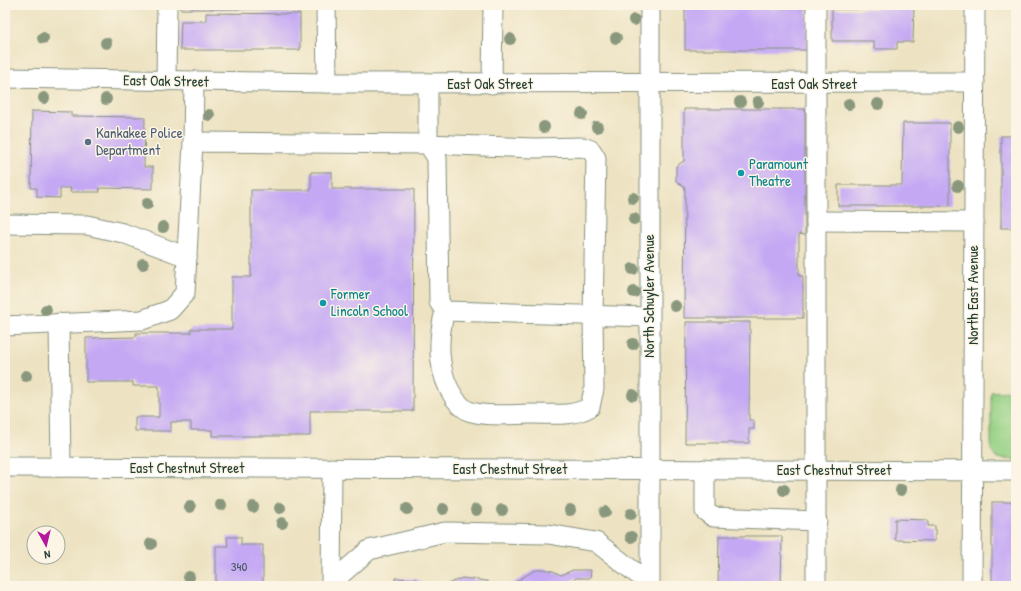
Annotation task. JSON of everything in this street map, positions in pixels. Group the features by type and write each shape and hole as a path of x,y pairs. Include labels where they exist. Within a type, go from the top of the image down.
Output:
{"street":[{"path":"166,81 167,5"},
{"path":"326,5 327,83"},
{"path":"492,84 493,5"},
{"name":"North Schuyler Avenue","path":"648,585 650,5"},
{"path":"816,5 816,586"},
{"name":"North East Avenue","path":"972,586 975,5"},
{"name":"East Oak Street","path":"5,78 492,84 816,84 975,82"},
{"path":"5,326 142,320 170,310 185,293 193,142 194,81"},
{"path":"193,142 428,144 533,148 583,147 591,150 596,158 593,316 594,389 590,407 572,413 490,414 472,412 465,409 447,387 442,368 440,347 441,327 445,311 439,302 437,158 428,144 428,83"},
{"path":"816,221 974,222"},
{"path":"5,224 87,225 123,233 187,257"},
{"path":"445,311 649,317"},
{"path":"59,323 61,467"},
{"name":"East Chestnut Street","path":"5,467 1016,471"},
{"path":"332,468 332,585"},
{"path":"705,470 706,512 713,517 817,521"},
{"path":"332,585 369,550 445,532 548,534 596,542 648,585"}],"green space":[{"path":"1016,391 1016,460 996,458 991,450 991,392"}],"building":[{"path":"181,5 300,5 300,9 181,9"},
{"path":"876,5 914,5 913,42 897,42 897,49 874,49 874,41 832,41 832,9 876,9"},
{"path":"685,8 807,8 807,50 685,50"},
{"path":"206,13 300,14 300,50 180,50 181,21 206,21"},
{"name":"Paramount Theatre","path":"684,109 805,109 805,235 799,234 799,276 803,276 803,318 684,318 685,188 676,181 676,166 684,161"},
{"name":"Kankakee Police Department","path":"32,111 71,112 71,116 145,117 144,167 153,167 153,189 99,188 100,192 70,192 71,188 60,188 60,198 37,197 37,188 31,188"},
{"path":"903,123 950,123 950,206 838,206 838,185 902,185"},
{"path":"1001,136 1016,136 1016,228 1001,228"},
{"name":"Former Lincoln School","path":"311,172 332,172 332,189 414,189 413,411 310,411 310,436 212,436 212,430 191,430 191,422 171,422 171,431 135,431 135,417 159,417 159,386 133,386 133,382 86,382 86,338 136,337 136,333 191,333 191,329 232,329 232,277 251,277 251,190 311,190"},
{"path":"686,322 750,322 749,420 754,420 754,429 749,429 749,443 685,443"},
{"path":"992,502 1016,502 1016,586 992,586"},
{"path":"895,519 928,520 928,526 935,526 935,541 895,540"},
{"path":"719,536 782,536 781,586 718,586"},
{"path":"227,537 241,537 241,545 263,545 263,586 216,586 216,546 228,546"},
{"path":"542,569 553,571 561,575 573,570 591,570 590,578 576,578 564,586 509,586 533,571"},
{"path":"395,578 416,579 428,586 396,586"},
{"path":"462,578 487,581 493,586 443,586"}],"place":[{"name":"Kankakee Police Department","path":"88,142"},
{"name":"Paramount Theatre","path":"741,173"},
{"name":"Former Lincoln School","path":"323,303"}]}
